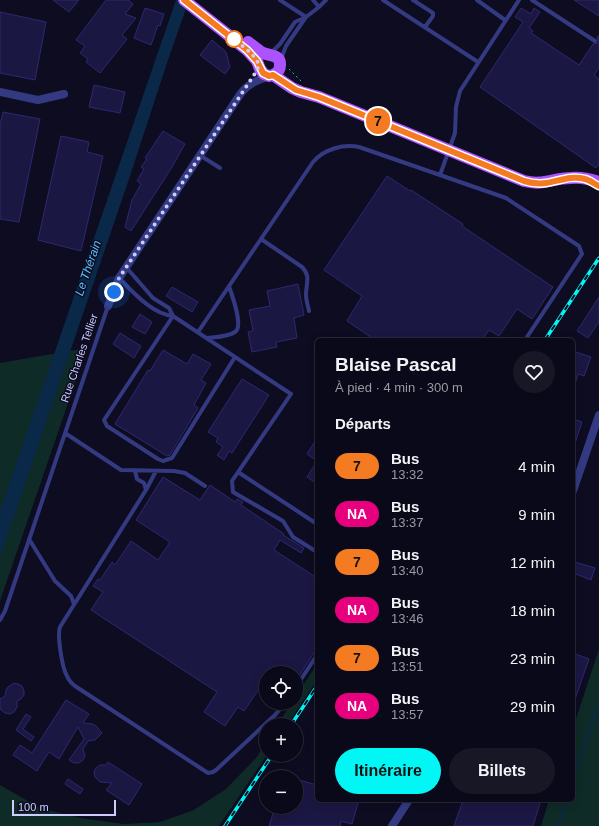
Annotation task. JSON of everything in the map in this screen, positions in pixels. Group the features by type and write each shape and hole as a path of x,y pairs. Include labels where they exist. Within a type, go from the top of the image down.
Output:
{"main road":[{"path":"192,2 256,48 264,60 263,73 276,70"},
{"path":"264,60 277,57 276,70 296,90 319,97 524,181 544,183 571,178 599,182"},
{"path":"585,179 599,186"}],"street":[{"name":"Rue Charles Tellier","path":"108,306 119,278 241,94 249,85 264,60"},
{"name":"Rue Charles Tellier","path":"249,85 276,70"},
{"path":"0,92 38,100 64,94"},
{"path":"575,485 599,415"},
{"path":"392,826 408,802"}],"lane":[{"path":"280,0 306,17"},
{"path":"313,0 319,7"},
{"path":"264,60 280,44 296,21 306,17 326,0"},
{"path":"383,0 478,62"},
{"path":"413,0 433,13 433,16 425,27"},
{"path":"477,0 506,20"},
{"path":"440,175 455,133 456,107 462,86 519,0"},
{"path":"532,0 595,41"},
{"path":"276,70 286,46 306,17"},
{"path":"198,332 313,162 319,156 333,149 348,146 365,148 506,198 579,246 582,254 526,338"},
{"path":"201,156 220,168"},
{"path":"261,239 302,267 306,272 308,278 306,294 309,311"},
{"path":"126,267 153,298 169,308 174,316 291,394 232,480 233,492 283,521 293,536 315,551"},
{"path":"119,278 134,294 158,311 165,315 174,316"},
{"path":"207,338 232,333 239,328 239,321 229,286"},
{"name":"Rue Charles Tellier","path":"0,620 5,611 108,306"},
{"path":"174,316 104,420 107,426 158,460 163,461 172,458 235,357"},
{"path":"65,433 122,470 174,471 185,473 205,486"},
{"path":"135,471 137,478 144,483 146,490"},
{"path":"156,471 146,490 61,624 59,630 64,670 69,681 204,771 211,773 280,710"},
{"path":"238,472 315,523"},
{"path":"29,539 55,581 71,596 74,600 74,604"},
{"path":"303,676 315,658"}],"green space":[{"path":"87,348 0,601 0,363"},
{"path":"599,649 599,826 541,826 548,802 575,802 575,722"},
{"path":"315,667 315,683 303,701 303,685"},
{"path":"287,710 297,710 292,718 282,718"},
{"path":"259,753 259,762 262,762 219,826 0,826 0,785 40,808 80,818 124,824 160,822 194,810 226,789"}],"water":[{"name":"Le Thérain","path":"176,0 189,0 0,557 0,511"}],"building":[{"path":"53,0 79,0 69,12"},
{"path":"106,0 128,0 133,4 125,14 136,18 122,35 127,39 100,73 86,62 88,59 80,53 85,46 76,40"},
{"path":"574,0 599,0 599,16"},
{"path":"145,8 164,14 160,26 158,25 151,45 134,38"},
{"path":"521,8 531,14 534,8 540,12 529,28 533,31 531,33 579,65 593,44 598,43 597,38 599,35 599,68 594,75 599,79 599,165 596,168 480,87 523,22 515,17"},
{"path":"0,12 46,22 35,80 0,73"},
{"path":"212,40 226,52 230,67 225,74 200,55"},
{"path":"94,85 125,92 120,113 89,107"},
{"path":"3,112 40,119 19,222 0,219 0,125"},
{"path":"163,131 185,144 131,231 125,227 132,200 141,184 137,181 144,169 141,167 147,159 145,158"},
{"path":"61,136 89,142 87,152 103,156 81,251 38,240"},
{"path":"387,176 463,224 462,226 553,287 532,319 517,309 499,336 489,330 483,338 372,338 347,321 362,296 324,270"},
{"path":"298,284 304,315 294,318 297,338 276,342 277,347 252,352 248,332 253,331 249,310 270,306 267,291"},
{"path":"172,287 198,302 192,312 166,296"},
{"path":"599,297 599,322 588,338 577,331"},
{"path":"140,314 152,322 145,334 132,327"},
{"path":"120,333 141,346 134,358 113,344"},
{"path":"163,350 187,364 193,354 211,364 201,380 206,383 194,405 198,408 170,455 167,456 115,424 148,370 150,371"},
{"path":"575,352 591,357 584,376 578,374 575,384"},
{"path":"242,379 269,395 232,453 229,451 224,460 217,455 223,447 216,442 218,438 208,432"},
{"path":"575,420 582,422 575,443"},
{"path":"315,441 315,460 307,454"},
{"path":"315,464 315,483 307,477"},
{"path":"163,477 200,500 210,485 235,502 237,499 243,502 241,505 304,548 301,553 280,540 274,550 315,577 315,651 303,670 303,666 259,666 259,689 244,711 238,707 225,726 204,712 217,692 91,610 103,592 93,586 98,579 100,580 112,562 115,565 131,541 158,560 170,542 136,520"},
{"path":"575,562 595,568 591,580 575,574"},
{"path":"575,654 589,659 575,699"},
{"path":"14,683 22,686 24,695 17,701 17,707 14,712 10,714 5,713 0,709 0,699 5,696 8,687"},
{"path":"66,700 89,714 83,723 93,724 102,733 95,740 88,741 83,749 85,756 83,760 79,763 74,763 69,760 84,739 78,727 59,759 49,752 37,771 13,755 20,745 32,753"},
{"path":"26,714 31,717 23,729 34,737 31,741 16,730"},
{"path":"108,762 142,784 129,805 106,790 112,783 100,782 95,777 94,772 96,768 100,765 106,765"},
{"path":"68,779 83,789 80,794 65,784"},
{"path":"303,781 315,784 315,802 358,802 352,824 341,821 340,826 269,826 273,814 303,814"},
{"path":"462,802 540,802 533,826 454,826"}],"waterway":[{"path":"575,774 599,702"},
{"path":"558,826 565,802"}],"railway":[{"path":"546,338 599,258"},
{"path":"296,718 315,689"},
{"path":"225,826 267,762"}],"bus line":[{"name":"7","path":"184,0 252,54 263,73 269,76 273,75 296,90 319,97 524,181 544,183 567,178 576,178 585,179 599,186"}],"route":[{"path":"114,292 119,278 241,94 249,85 256,72 259,64 252,54 233,38 234,39"}]}
